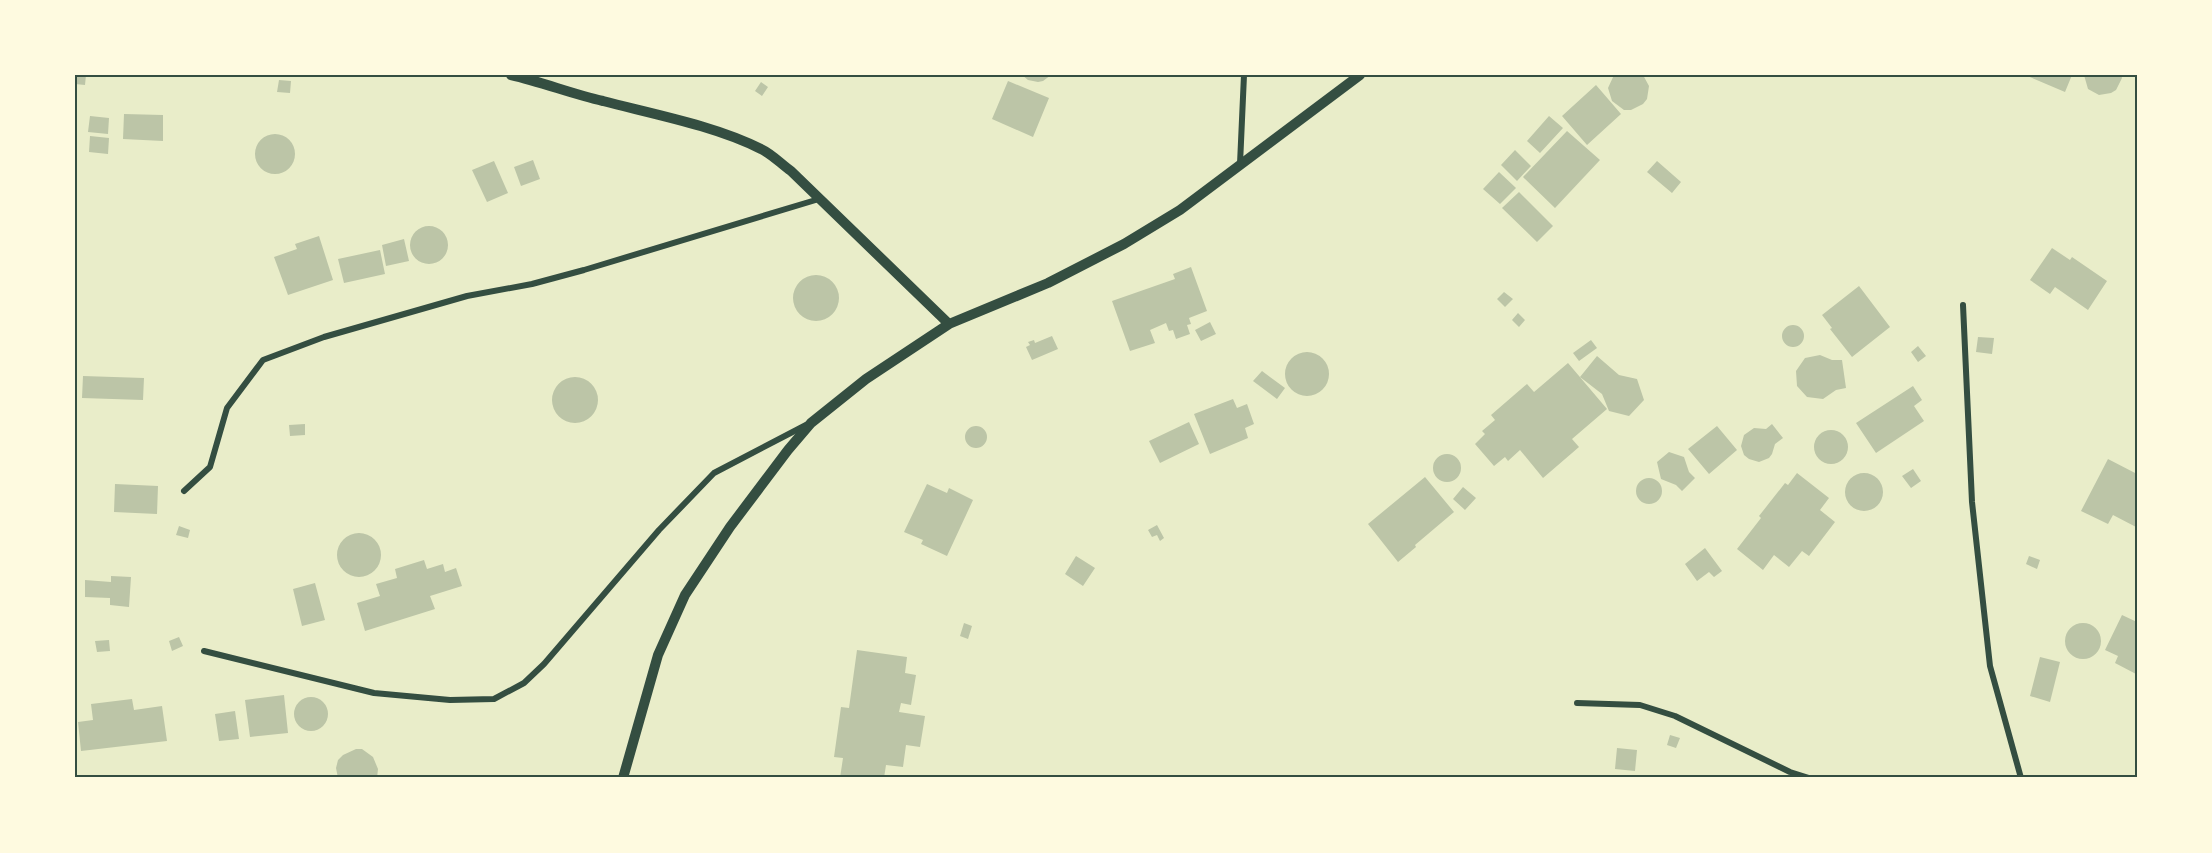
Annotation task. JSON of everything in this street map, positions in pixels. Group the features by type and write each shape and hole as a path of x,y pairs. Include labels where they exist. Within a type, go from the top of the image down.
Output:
{"street":[{"path":"511,75 731,136 763,150 791,171 949,324"},
{"path":"1240,165 1244,75"},
{"path":"623,778 658,656 685,595 730,527 811,423 866,379 949,324 1048,283 1124,244 1180,210 1360,75"},
{"path":"184,491 210,467 227,408 263,360 324,337 467,296 532,284 584,270 819,199"},
{"path":"1963,305 1972,502 1990,666 2021,778"},
{"path":"204,651 374,693 450,700 494,699 524,683 544,664 659,530 714,472 811,423"},
{"path":"1577,703 1640,705 1675,716 1790,772 1809,778"}],"building":[{"path":"75,75 86,75 85,85 75,84"},
{"path":"1022,75 1051,75 1038,82 1028,80"},
{"path":"1614,75 1643,75 1649,86 1647,99 1643,104 1631,110 1624,110 1612,101 1608,88"},
{"path":"2025,75 2072,75 2065,92"},
{"path":"2084,75 2121,75 2122,78 2116,90 2099,95 2088,89"},
{"path":"279,80 291,81 290,93 277,92"},
{"path":"1008,81 1049,98 1033,137 992,119"},
{"path":"761,82 768,87 762,96 755,91"},
{"path":"1596,85 1621,114 1587,145 1562,116"},
{"path":"124,114 163,115 163,141 123,139"},
{"path":"90,116 109,118 108,134 88,132"},
{"path":"1549,116 1563,128 1540,153 1527,141"},
{"path":"1567,131 1600,160 1555,208 1523,177"},
{"path":"275,134 283,135 289,140 294,146 294,162 289,168 283,173 275,174 267,173 261,168 256,162 255,154 256,146 261,140 267,135"},
{"path":"90,136 109,138 108,154 89,152"},
{"path":"1515,150 1531,166 1517,181 1501,165"},
{"path":"533,160 540,179 521,186 514,167"},
{"path":"494,161 508,193 487,202 472,170"},
{"path":"1657,161 1681,182 1672,193 1647,172"},
{"path":"1499,172 1516,188 1500,204 1483,189"},
{"path":"1519,192 1553,226 1537,242 1502,208"},
{"path":"429,226 442,232 448,245 442,258 429,264 416,258 410,245 416,232"},
{"path":"319,236 333,280 288,295 274,257 297,249 295,244"},
{"path":"404,239 409,261 386,266 382,245"},
{"path":"2052,248 2070,260 2072,257 2107,281 2088,310 2055,287 2050,294 2030,280"},
{"path":"380,250 385,274 344,283 338,259"},
{"path":"1191,267 1207,311 1189,318 1191,324 1187,325 1190,334 1176,339 1173,330 1169,331 1166,323 1150,330 1155,343 1130,351 1112,301 1175,279 1173,274"},
{"path":"816,275 832,282 839,298 832,314 816,321 800,314 793,298 800,282"},
{"path":"1859,286 1890,327 1852,357 1822,315"},
{"path":"1504,292 1513,299 1505,307 1497,299"},
{"path":"1518,313 1525,320 1519,327 1512,320"},
{"path":"1210,322 1216,334 1201,341 1195,330"},
{"path":"1789,325 1797,325 1804,332 1804,340 1797,347 1789,347 1782,340 1782,332"},
{"path":"1052,336 1058,349 1032,360 1026,347 1030,345 1028,342 1034,340 1035,343"},
{"path":"1978,337 1994,338 1992,354 1976,352"},
{"path":"1591,340 1597,348 1579,361 1573,353"},
{"path":"1918,346 1926,356 1918,362 1911,352"},
{"path":"1307,352 1322,359 1329,374 1322,389 1307,396 1292,389 1285,374 1292,359"},
{"path":"1820,355 1832,360 1842,360 1846,388 1836,390 1823,399 1807,397 1797,386 1796,371 1805,358"},
{"path":"1597,356 1619,375 1637,379 1644,400 1629,416 1609,411 1602,394 1580,377"},
{"path":"1568,363 1607,409 1572,439 1579,447 1543,478 1520,450 1508,461 1505,457 1494,466 1475,444 1485,434 1482,431 1495,420 1491,415 1527,384 1534,392"},
{"path":"1262,371 1285,388 1277,399 1253,381"},
{"path":"83,376 144,378 143,400 82,398"},
{"path":"575,377 591,384 598,400 591,416 575,423 559,416 552,400 559,384"},
{"path":"1913,386 1922,400 1914,406 1924,421 1876,453 1856,423"},
{"path":"1233,399 1237,408 1247,404 1254,424 1245,428 1248,438 1210,454 1194,414"},
{"path":"1189,422 1199,444 1160,463 1149,441"},
{"path":"305,424 305,435 290,436 289,425"},
{"path":"1772,424 1783,438 1775,444 1769,458 1759,462 1749,459 1744,455 1741,446 1744,435 1754,428 1766,429"},
{"path":"976,426 984,429 987,437 984,445 976,448 968,445 965,437 968,429"},
{"path":"1717,426 1737,450 1709,474 1688,449"},
{"path":"1831,430 1843,435 1848,447 1843,459 1831,464 1819,459 1814,447 1819,435"},
{"path":"1669,452 1684,457 1689,472 1695,478 1682,491 1676,485 1661,479 1657,462"},
{"path":"1447,454 1457,458 1461,468 1457,478 1447,482 1437,478 1433,468 1437,458"},
{"path":"2108,459 2137,474 2136,527 2113,515 2108,524 2081,511"},
{"path":"1913,469 1921,481 1911,488 1902,476"},
{"path":"1797,473 1829,498 1820,510 1835,522 1809,556 1802,551 1789,567 1774,555 1763,570 1737,549 1785,483 1788,485"},
{"path":"1864,473 1877,479 1883,492 1877,505 1864,511 1851,505 1845,492 1851,479"},
{"path":"1425,477 1454,512 1398,562 1368,524"},
{"path":"1649,478 1658,482 1662,491 1658,500 1649,504 1640,500 1636,491 1640,482"},
{"path":"115,484 158,486 157,514 114,512"},
{"path":"927,484 947,493 949,488 973,500 947,556 921,544 923,540 904,532"},
{"path":"1463,487 1476,498 1465,510 1453,499"},
{"path":"1157,525 1164,538 1160,541 1157,535 1152,537 1148,530"},
{"path":"179,526 190,530 188,538 176,535"},
{"path":"359,533 375,539 381,555 375,571 359,577 343,571 337,555 343,539"},
{"path":"1705,548 1722,571 1714,577 1709,572 1697,581 1685,564"},
{"path":"1076,556 1095,568 1083,586 1065,574"},
{"path":"2029,556 2040,560 2037,569 2026,564"},
{"path":"424,560 427,569 443,564 445,572 456,568 462,586 430,596 435,609 365,631 357,603 380,596 376,584 397,578 395,569"},
{"path":"111,576 131,577 129,607 110,605 110,598 85,597 85,580 111,582"},
{"path":"315,583 325,620 302,626 293,589"},
{"path":"2122,615 2137,622 2136,674 2115,663 2118,656 2105,650"},
{"path":"964,623 972,626 968,639 960,636"},
{"path":"2083,623 2096,628 2101,641 2096,654 2083,659 2070,654 2065,641 2070,628"},
{"path":"179,637 183,646 172,651 169,641"},
{"path":"109,640 110,651 97,652 95,641"},
{"path":"857,650 907,657 905,673 916,675 911,705 901,703 899,712 925,716 920,747 906,745 903,767 886,765 884,778 840,778 843,758 834,757 841,707 849,708"},
{"path":"2040,657 2060,662 2050,702 2030,696"},
{"path":"284,695 288,733 250,737 245,700"},
{"path":"311,697 323,702 328,714 323,726 311,731 299,726 294,714 299,702"},
{"path":"132,699 134,710 162,706 167,741 81,751 78,722 93,720 91,704"},
{"path":"235,711 239,739 219,741 215,714"},
{"path":"1670,735 1680,738 1676,748 1667,745"},
{"path":"1617,748 1637,750 1635,771 1615,769"},
{"path":"356,749 362,749 373,757 378,769 377,778 338,778 336,768 338,760"}]}
